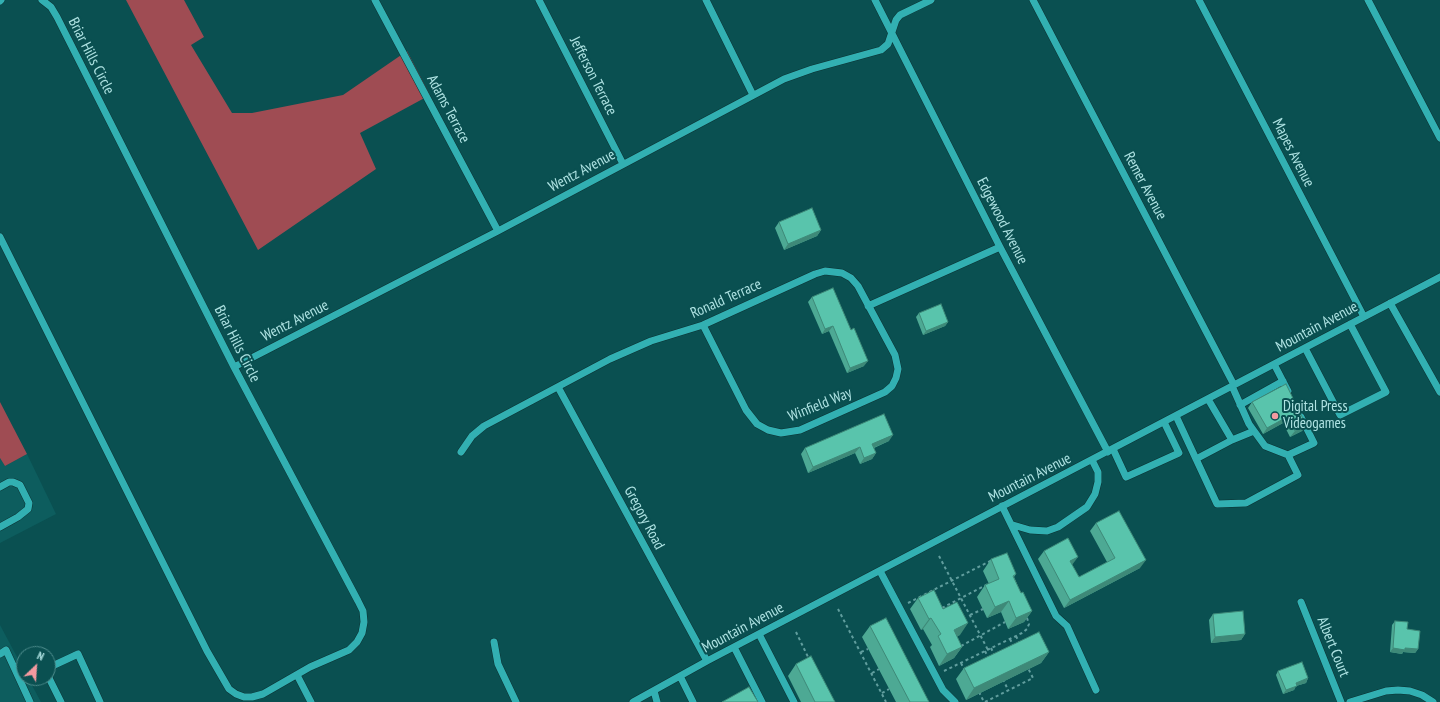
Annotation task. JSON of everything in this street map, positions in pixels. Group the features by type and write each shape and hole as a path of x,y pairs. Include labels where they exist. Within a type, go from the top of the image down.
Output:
{"street":[{"name":"Briar Hills Circle","path":"0,238 203,643 229,689 236,694 252,698 263,694 297,675 349,650 357,642 362,633 364,622 363,611 234,368 57,17 51,7 42,0"},
{"name":"Adams Terrace","path":"374,0 498,231"},
{"name":"Jefferson Terrace","path":"539,0 623,164"},
{"path":"706,0 753,95"},
{"name":"Edgewood Avenue","path":"875,0 1000,247 1110,451 1126,477 1178,452 1164,422"},
{"name":"Wentz Avenue","path":"234,368 498,231 784,78 881,50 888,44 891,31 900,15 931,0"},
{"name":"Remer Avenue","path":"1033,0 1233,385 1249,424 1265,446 1288,455"},
{"name":"Mapes Avenue","path":"1199,0 1364,317"},
{"path":"1368,0 1440,138"},
{"path":"868,306 1000,247"},
{"name":"Ronald Terrace","path":"462,452 472,436 484,426 610,359 651,341 703,325 814,274 825,271 835,271 851,278 858,286 868,306"},
{"name":"Mountain Avenue","path":"637,701 706,661 1208,400 1233,385 1440,277"},
{"path":"1390,303 1440,392"},
{"name":"Winfield Way","path":"703,325 751,418 757,424 768,430 781,433 794,432 881,394 892,386 898,369 897,360 868,306"},
{"path":"1305,348 1340,415 1386,392 1350,324"},
{"path":"1274,364 1290,395"},
{"path":"1240,405 1283,382"},
{"name":"Gregory Road","path":"558,387 706,661"},
{"path":"1208,400 1232,440"},
{"path":"1176,416 1217,504 1246,503 1298,475 1288,455 1314,443 1297,409"},
{"path":"1196,459 1232,440 1254,431"},
{"path":"1013,525 1030,530 1046,531 1058,527 1087,507 1095,494 1098,482 1098,472 1092,460"},
{"path":"0,487 9,482 20,485 29,503 28,509 18,517 0,527"},
{"path":"1002,506 1013,525 1056,616 1067,626 1096,690"},
{"path":"880,571 944,690 955,702"},
{"name":"Albert Court","path":"1301,602 1341,702"},
{"path":"759,634 794,702"},
{"path":"494,642 498,664 516,702"},
{"path":"734,647 762,702"},
{"path":"0,654 6,650 30,702"},
{"path":"56,664 78,654 100,702"},
{"path":"297,675 311,702"},
{"path":"680,676 693,702"},
{"path":"53,686 61,702"},
{"path":"1350,702 1386,691 1398,690 1410,691 1422,695 1433,702"},
{"path":"654,691 657,702"}],"path":[{"path":"939,556 980,635 991,662"},
{"path":"900,608 996,557 999,556 1002,558"},
{"path":"985,563 988,569"},
{"path":"936,611 988,584"},
{"path":"983,586 986,593"},
{"path":"918,598 922,604"},
{"path":"838,609 886,702"},
{"path":"970,615 983,609"},
{"path":"936,675 1022,633 1029,624 1026,614"},
{"path":"966,621 971,618"},
{"path":"957,648 1005,622"},
{"path":"796,632 811,662"},
{"path":"1016,636 1022,648"},
{"path":"1010,639 1016,651"},
{"path":"991,648 997,660"},
{"path":"861,652 868,649"},
{"path":"967,660 970,666"},
{"path":"961,663 967,674"},
{"path":"977,688 984,702 1033,678 1026,664"},
{"path":"872,673 879,669"},
{"path":"1002,677 1008,690"},
{"path":"882,693 889,689"}],"shaded area":[{"path":"126,0 184,0 204,37 191,45 232,113 252,113 343,95 407,51 430,95 360,133 376,169 258,250"},
{"path":"0,402 27,454 5,466 0,458"},
{"path":"27,454 56,514 0,543 0,458 5,466"},
{"path":"0,625 16,655 16,686 32,686 41,702 0,702"}],"building":[{"path":"812,208 821,230 788,244 779,222"},
{"path":"833,288 851,330 854,328 868,361 850,368 833,326 825,329 812,297"},
{"path":"941,304 948,322 926,331 919,313"},
{"name":"Digital Press Videogames","path":"1286,384 1306,425 1295,431 1287,417 1267,428 1252,402"},
{"path":"884,414 893,435 872,444 876,453 864,458 860,447 813,467 805,448"},
{"path":"1119,511 1146,560 1070,600 1044,551 1068,538 1078,557 1070,561 1079,577 1115,558 1096,523"},
{"path":"1007,553 1016,574 1013,576 1032,611 1016,618 1009,601 995,607 985,585 999,579 991,559"},
{"path":"934,590 943,609 957,602 968,623 954,630 962,647 947,654 938,636 941,634 931,618 929,619 918,598"},
{"path":"1243,611 1245,634 1215,637 1213,614"},
{"path":"886,618 929,702 910,702 870,626"},
{"path":"1395,621 1408,622 1407,629 1420,631 1418,649 1405,648 1405,650 1393,648"},
{"path":"1039,632 1049,652 974,688 964,668"},
{"path":"811,656 835,702 815,702 796,664"},
{"path":"1302,662 1308,678 1296,683 1297,686 1286,690 1278,671"},
{"path":"749,687 758,702 722,702"}],"place":[{"name":"Digital Press Videogames","path":"1275,416"}]}
